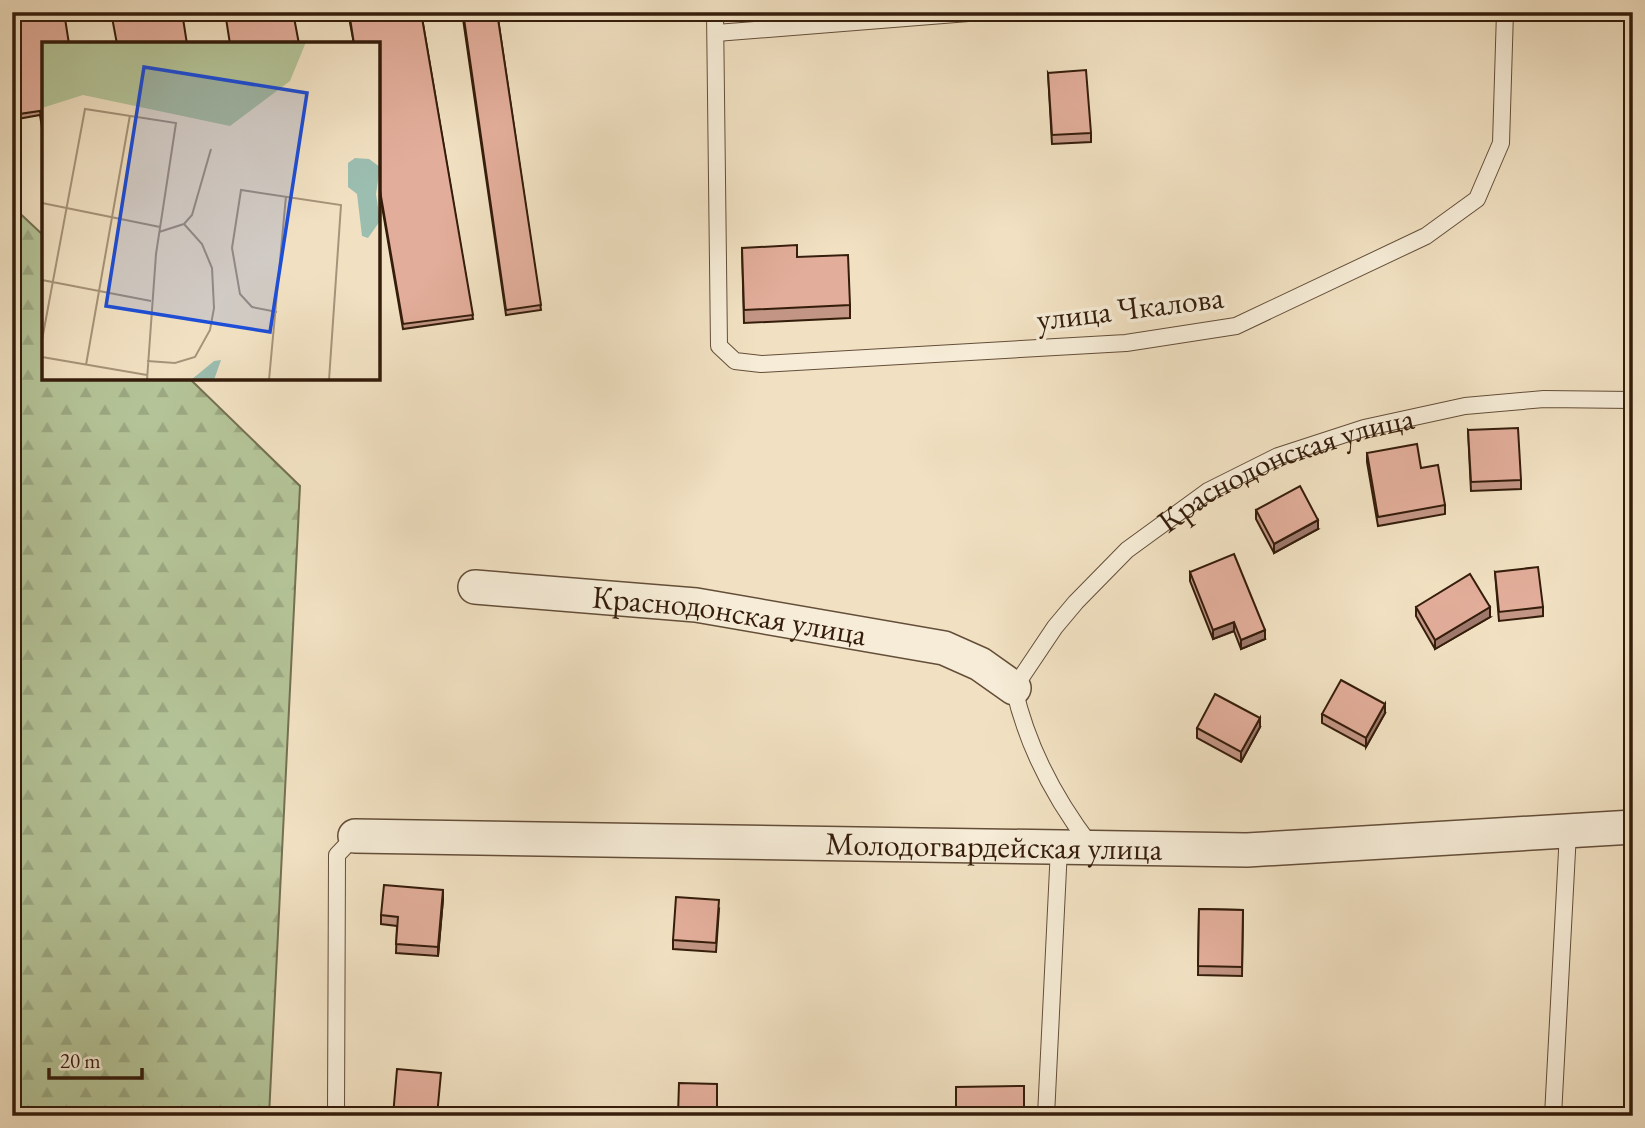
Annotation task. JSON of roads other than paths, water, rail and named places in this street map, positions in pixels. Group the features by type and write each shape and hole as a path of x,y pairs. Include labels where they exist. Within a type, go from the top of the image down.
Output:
{"street":[{"name":"Краснодонская улица","path":"475,587 696,605 944,648 980,664 1014,688"},
{"name":"Молодогвардейская улица","path":"355,836 1247,850 1633,827"}],"lane":[{"path":"715,12 716,33 981,12"},
{"name":"улица Чкалова","path":"716,33 719,346 735,361 761,364 1126,343 1236,326 1426,236 1477,199 1501,143 1505,12"},
{"name":"Краснодонская улица","path":"1014,688 1076,601 1127,550 1208,491 1278,456 1364,428 1465,406 1544,399 1633,400"},
{"path":"1014,688 1024,726 1043,771 1093,849"},
{"path":"1553,1116 1568,832"},
{"path":"336,1116 337,855 355,836"},
{"path":"1046,1116 1059,848"}]}
